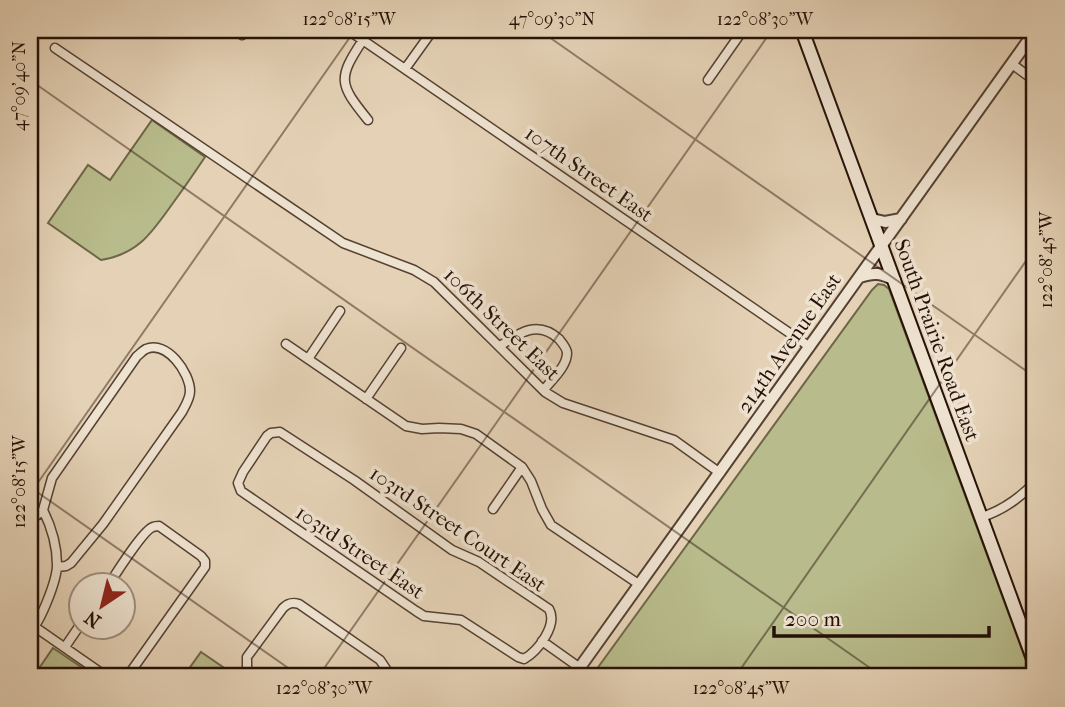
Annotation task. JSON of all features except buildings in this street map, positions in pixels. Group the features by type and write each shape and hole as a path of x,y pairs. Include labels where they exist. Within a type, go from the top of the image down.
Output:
{"main road":[{"name":"South Prairie Road East","path":"802,30 1035,664"}],"street":[{"name":"107th Street East","path":"348,30 810,347"},
{"path":"405,69 433,30"},
{"path":"708,80 743,30"},
{"name":"214th Avenue East","path":"576,673 1035,31"},
{"path":"363,40 349,61 344,77 348,94 368,120"},
{"name":"106th Street East","path":"55,48 343,243 428,277 544,390 563,402 674,440 720,473"},
{"path":"1012,64 1035,81"},
{"path":"872,219 885,222 901,219"},
{"path":"860,277 879,273 895,280"},
{"path":"307,359 340,311"},
{"path":"500,346 538,328 549,331 564,344 567,353 562,367 544,390"},
{"path":"286,344 406,426 469,430 515,460 531,481 551,525 640,585"},
{"path":"30,521 43,510 49,487 57,471 137,356 145,349 154,348 172,355 182,368 190,388 190,395 182,412 103,524 71,563 57,567"},
{"path":"366,399 401,348"},
{"name":"103rd Street East","path":"280,432 267,436 238,483 251,499 424,615 461,620 524,659 542,641"},
{"name":"103rd Street Court East","path":"280,432 452,550 479,562 549,609 551,624 542,641"},
{"path":"493,509 522,467"},
{"path":"982,517 1003,508 1035,482"},
{"path":"43,510 52,532 57,567 48,598 32,629 65,647 107,677"},
{"path":"119,570 150,528 159,526 205,561 205,567 127,677"},
{"path":"256,677 249,673 246,666 247,657 282,608 291,603 299,604 380,660 385,673"},
{"path":"65,647 70,640"},
{"path":"542,641 576,673"}],"green space":[{"path":"152,120 205,157 143,240 125,253 101,260 48,223 88,165 110,180"},
{"path":"878,284 889,289 1032,677 591,677 872,290"},
{"path":"53,648 96,677 33,677"},
{"path":"201,652 236,676 183,677"}]}
